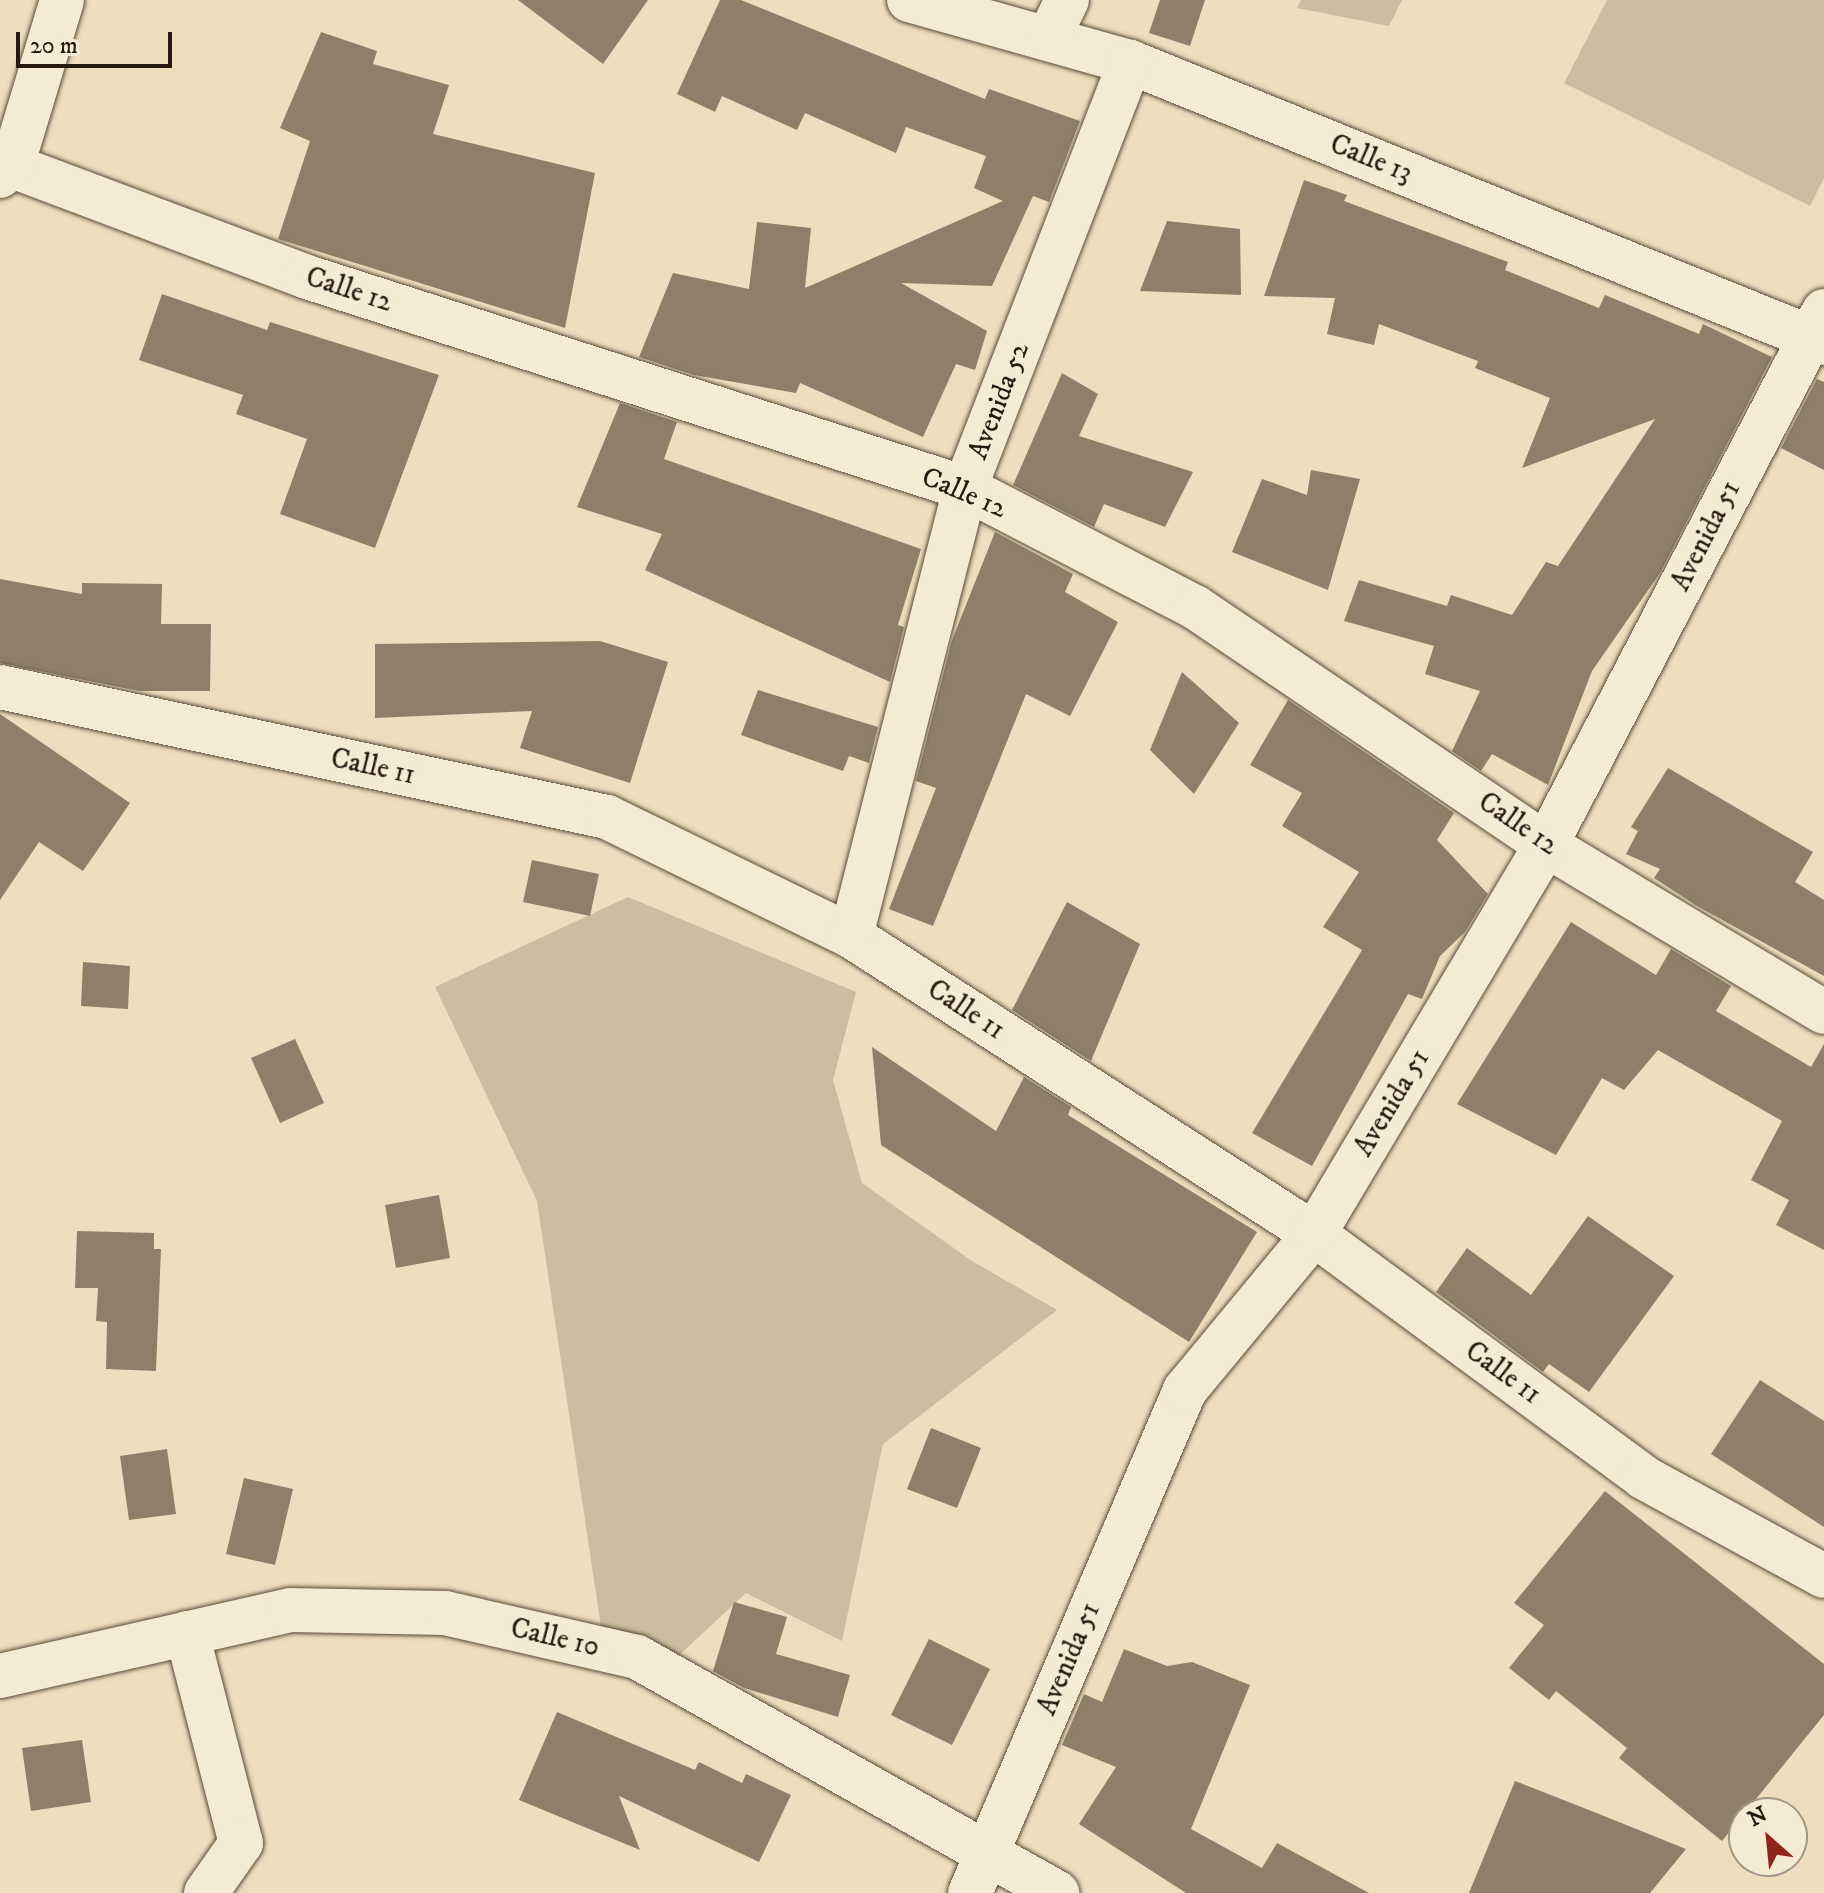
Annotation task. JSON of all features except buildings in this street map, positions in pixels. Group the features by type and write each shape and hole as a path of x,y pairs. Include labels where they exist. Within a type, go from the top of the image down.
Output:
{"street":[{"path":"6,171 62,0"},
{"name":"Calle 13","path":"909,0 1058,19 1130,62 1819,330"},
{"name":"Avenida 52","path":"851,936 965,488 1130,62"},
{"name":"Calle 12","path":"6,171 307,277 965,488 1195,607 1546,845 1824,1012"},
{"name":"Avenida 51","path":"970,1893 1185,1390 1314,1234 1546,845 1819,330"},
{"name":"Calle 11","path":"0,687 607,817 851,936 1314,1234 1643,1477 1824,1576"},
{"name":"Calle 10","path":"0,1676 291,1610 445,1613 637,1657 1057,1893"},
{"path":"187,1633 241,1843 206,1893"}],"shaded area":[{"path":"1301,0 1402,0 1389,26 1297,8"},
{"path":"1607,0 1824,0 1824,178 1810,206 1564,83"},
{"path":"628,897 856,992 833,1080 862,1183 972,1261 1057,1310 883,1444 842,1641 746,1593 675,1659 603,1640 537,1201 435,987"}]}
